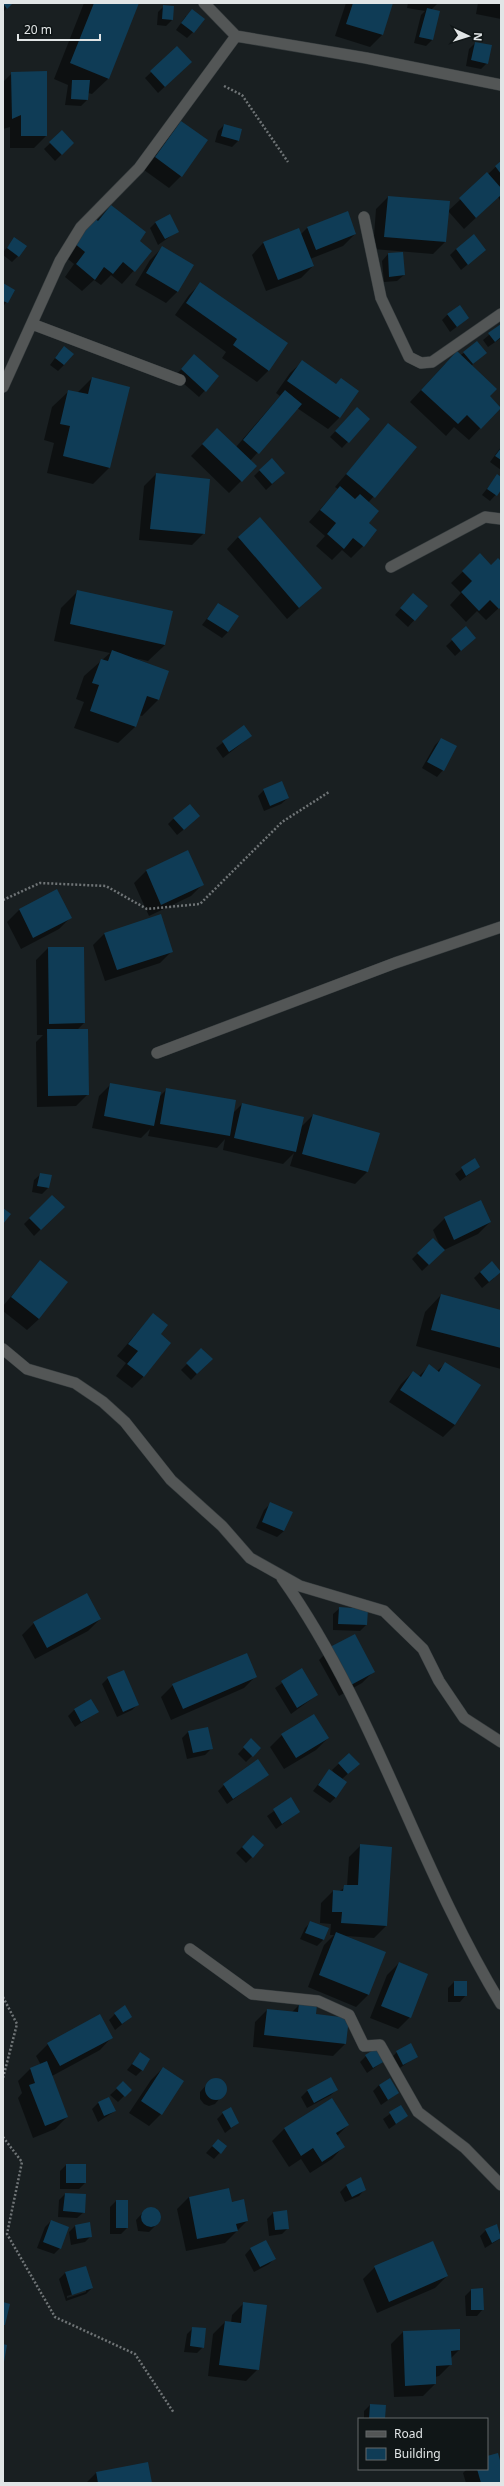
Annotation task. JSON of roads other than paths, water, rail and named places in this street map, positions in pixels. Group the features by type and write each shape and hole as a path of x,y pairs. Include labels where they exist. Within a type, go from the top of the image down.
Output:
{"street":[{"path":"204,3 236,36 366,58 501,85"},
{"path":"3,387 60,261 81,227 139,168 236,36"},
{"path":"364,217 382,298 409,357 421,363 432,362 501,314"},
{"path":"32,324 180,380"},
{"path":"391,567 485,517 501,519"},
{"path":"157,1053 395,963 501,927"},
{"path":"3,1349 27,1369 75,1383 103,1402 125,1422 171,1480 222,1526 250,1558 300,1586 384,1611 423,1649 439,1681 464,1718 501,1742"},
{"path":"281,1576 309,1615 378,1748 416,1835 476,1963 501,2004"},
{"path":"190,1949 252,1994 318,2000 349,2015 364,2046 380,2045 418,2112 465,2148 501,2185"}]}
